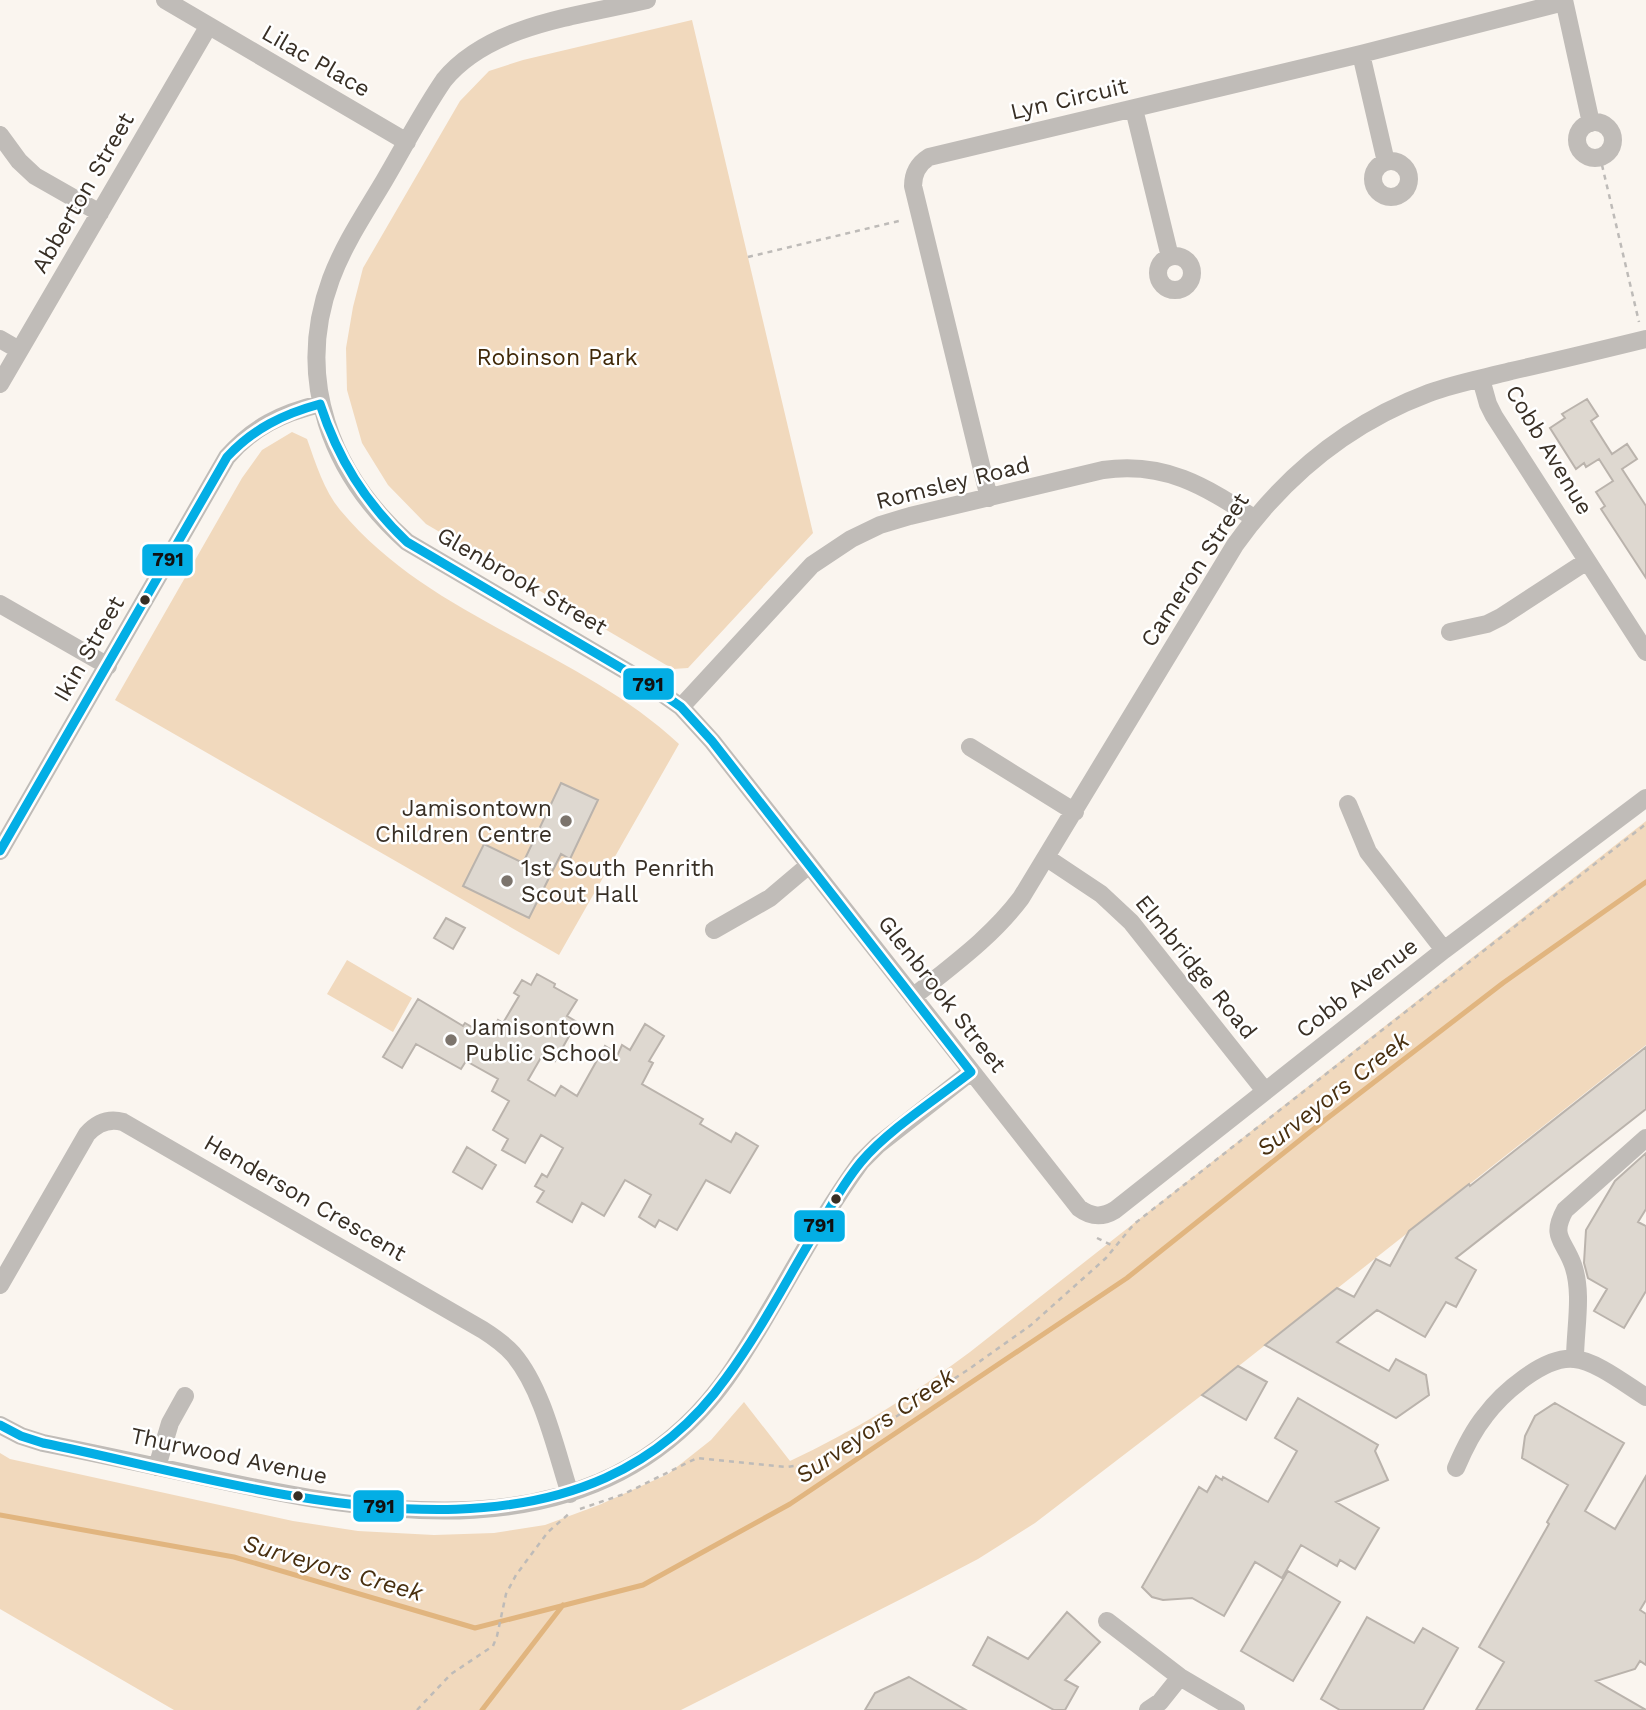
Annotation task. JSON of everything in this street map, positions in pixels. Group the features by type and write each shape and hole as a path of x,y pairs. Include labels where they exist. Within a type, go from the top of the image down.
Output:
{"street":[{"name":"Lilac Place","path":"164,0 407,142"},
{"name":"Glenbrook Street","path":"647,0 510,34 485,45 461,62 444,80 344,250 326,293 317,347 320,404 332,440 351,477 382,519 407,542 650,685 681,707 712,741 1074,1203 1087,1213 1099,1216"},
{"name":"Lyn Circuit","path":"989,498 913,186 919,166 929,157 1361,54 1564,1"},
{"path":"1564,1 1591,122"},
{"name":"Abberton Street","path":"0,384 208,27"},
{"path":"1361,54 1386,162"},
{"path":"1134,108 1170,257"},
{"path":"0,135 19,161 35,176 100,213"},
{"name":"Cameron Street","path":"913,997 1002,922 1021,898 1236,545 1254,518 1298,471 1350,432 1420,397 1643,334"},
{"path":"0,339 19,350"},
{"name":"Cobb Avenue","path":"1481,379 1494,416 1646,652"},
{"name":"Ikin Street","path":"0,851 227,457 249,435 273,419 320,404"},
{"name":"Romsley Road","path":"681,707 800,578 825,555 859,535 895,520 1103,470 1140,468 1165,472 1192,481 1254,518"},
{"path":"1450,632 1487,624 1501,617 1587,561"},
{"path":"0,604 108,666"},
{"path":"970,747 1075,812"},
{"name":"Cobb Avenue","path":"1099,1216 1115,1210 1444,950 1646,798"},
{"path":"1348,804 1368,852 1444,950"},
{"name":"Elmbridge Road","path":"1047,858 1101,894 1131,922 1265,1091"},
{"path":"714,930 770,898 809,865"},
{"name":"Thurwood Avenue","path":"0,1425 21,1436 44,1443 298,1498 372,1508 427,1511 508,1507 570,1494 635,1465 692,1420 729,1376 862,1162 878,1145 971,1072"},
{"name":"Henderson Crescent","path":"0,1285 87,1134 106,1121 123,1122 483,1330 503,1345 524,1369 534,1389 570,1494"},
{"path":"1575,1359 1576,1280 1573,1264 1557,1235 1559,1222 1565,1210 1646,1138"},
{"path":"1456,1468 1468,1440 1486,1413 1536,1370 1552,1362 1575,1359 1605,1372 1646,1397"},
{"path":"157,1467 170,1423 186,1396"},
{"path":"1107,1621 1180,1678 1236,1710"},
{"path":"1148,1710 1160,1702 1180,1678"}],"path":[{"path":"1602,165 1643,334"},
{"path":"748,257 919,216"},
{"path":"1097,1238 1115,1247"},
{"path":"417,1710 451,1674 493,1646 506,1594 516,1574 531,1552 567,1514"}],"green space":[{"name":"Robinson Park","path":"692,20 813,533 688,668 673,669 426,524 388,485 362,443 347,390 346,348 363,268 460,101 489,71 523,60"},
{"path":"292,432 307,439 321,477 335,503 377,548 418,580 461,607 597,683 639,711 679,744 559,955 115,700 242,478 262,450"},
{"path":"1646,821 1646,1045 1035,1523 978,1559 681,1710 174,1710 0,1609 0,1453 10,1459 293,1521 358,1531 434,1535 494,1533 545,1525 599,1505 668,1474 711,1440 744,1402 790,1461 883,1411 970,1352"},
{"path":"347,960 412,998 393,1032 327,994"}],"building":[{"path":"1587,399 1598,416 1591,421 1612,454 1627,444 1637,459 1622,469 1646,506 1646,578 1601,509 1605,506 1596,492 1613,481 1599,459 1586,467 1584,463 1576,469 1550,428 1565,418 1562,414"},
{"path":"561,783 598,800 570,859 561,854 529,918 463,886 484,844 523,863"},
{"path":"446,918 465,928 453,949 434,938"},
{"path":"537,974 577,1000 567,1016 577,1022 555,1061 543,1054 528,1080 555,1096 561,1086 577,1096 605,1046 618,1054 622,1045 630,1050 645,1024 664,1036 649,1061 653,1063 642,1084 703,1119 700,1124 731,1142 736,1133 758,1146 730,1193 706,1180 677,1230 659,1220 655,1227 639,1217 651,1195 625,1180 604,1216 582,1203 572,1222 537,1202 544,1191 535,1186 542,1174 547,1177 563,1148 541,1135 525,1163 502,1150 508,1139 493,1130 509,1101 492,1091 498,1079 466,1061 461,1069 416,1044 402,1068 383,1057 418,999 463,1026 465,1023 489,1037 498,1020 503,1023 519,996 514,993 522,980 531,985"},
{"path":"1646,1047 1646,1109 1456,1258 1476,1270 1456,1307 1446,1302 1425,1337 1377,1310 1337,1342 1389,1371 1396,1359 1426,1375 1429,1395 1396,1418 1265,1345 1337,1288 1354,1297 1376,1259 1390,1266 1409,1231"},
{"path":"467,1147 496,1165 482,1189 453,1172"},
{"path":"1646,1153 1646,1209 1638,1222 1646,1226 1646,1291 1624,1328 1594,1311 1607,1289 1588,1278 1584,1263 1586,1230 1615,1181"},
{"path":"1238,1366 1267,1382 1246,1420 1202,1395"},
{"path":"1298,1398 1378,1445 1375,1451 1388,1480 1336,1502 1379,1528 1355,1569 1340,1560 1337,1566 1301,1545 1282,1578 1255,1562 1224,1616 1192,1598 1163,1600 1152,1597 1142,1587 1199,1487 1207,1492 1216,1476 1222,1480 1223,1477 1268,1502 1297,1451 1275,1438"},
{"path":"1555,1403 1624,1443 1585,1511 1615,1529 1646,1476 1646,1600 1640,1610 1646,1614 1646,1665 1640,1661 1635,1669 1596,1681 1646,1710 1476,1710 1504,1662 1479,1647 1549,1524 1547,1522 1568,1485 1522,1458 1525,1436 1535,1416"},
{"path":"1288,1571 1340,1602 1293,1681 1241,1651"},
{"path":"1067,1612 1100,1642 1065,1680 1078,1687 1065,1710 1054,1710 973,1665 988,1637 1028,1659"},
{"path":"1367,1617 1414,1643 1423,1628 1458,1648 1423,1710 1340,1710 1321,1699"},
{"path":"909,1677 966,1710 865,1710 875,1693"}],"waterway":[{"name":"Surveyors Creek","path":"0,1515 234,1557 475,1628 643,1585 790,1504 1127,1278 1503,983 1646,882"},
{"path":"482,1710 563,1605"}],"transit line":[{"name":"791","path":"0,851 227,457 247,438 269,424 320,404 335,443 354,479 378,511 407,542 650,685 681,707 712,741 971,1072 899,1126 861,1162 837,1196 765,1319 726,1378 661,1445 584,1487 498,1506 407,1509 312,1499 218,1482 43,1443 0,1425"}],"place":[{"name":"Jamisontown Children Centre","path":"566,821"},
{"name":"1st South Penrith Scout Hall","path":"507,881"},
{"name":"Jamisontown Public School","path":"451,1040"}]}
